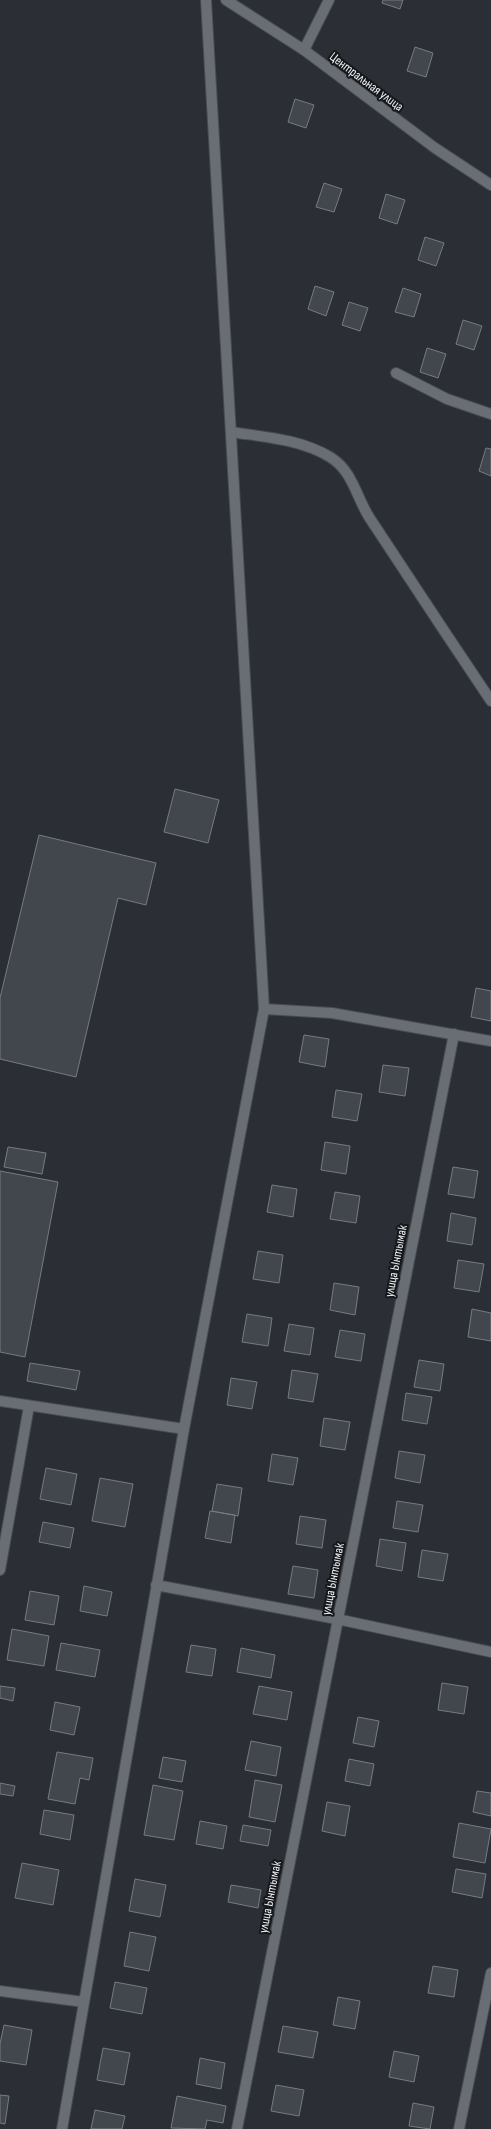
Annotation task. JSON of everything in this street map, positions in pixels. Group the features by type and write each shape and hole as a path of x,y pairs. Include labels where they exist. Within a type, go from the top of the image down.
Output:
{"street":[{"path":"62,2129 184,1429 264,1009 206,0"},
{"name":"Центральная улица","path":"226,0 304,50 435,148 491,185"},
{"path":"304,50 329,0"},
{"path":"396,373 448,399 491,414"},
{"path":"231,432 292,441 330,457 348,473 367,514 491,701"},
{"path":"264,1009 332,1013 491,1041"},
{"name":"улица Ынтымак","path":"237,2129 454,1034"},
{"path":"0,1401 184,1429"},
{"path":"0,1570 29,1406"},
{"path":"156,1585 337,1619 491,1652"},
{"path":"459,2129 491,1973"},
{"path":"0,1991 84,2002"}],"building":[{"path":"383,0 403,0 400,9 382,3"},
{"path":"415,47 433,53 426,77 407,71"},
{"path":"295,99 314,105 306,128 288,122"},
{"path":"324,183 342,189 334,212 316,207"},
{"path":"386,194 405,200 397,224 379,218"},
{"path":"425,237 444,243 436,266 418,260"},
{"path":"315,286 334,292 326,316 308,309"},
{"path":"403,288 421,294 414,317 395,312"},
{"path":"349,302 368,308 360,331 342,325"},
{"path":"463,320 482,326 474,350 456,344"},
{"path":"427,348 446,354 438,378 420,372"},
{"path":"486,448 491,449 491,476 479,471"},
{"path":"175,789 219,800 208,843 164,832"},
{"path":"39,835 156,863 146,905 118,898 76,1077 0,1059 0,998"},
{"path":"476,988 491,991 491,1021 471,1017"},
{"path":"304,1035 329,1039 325,1067 299,1062"},
{"path":"383,1065 409,1068 405,1096 379,1092"},
{"path":"336,1090 362,1094 357,1121 332,1117"},
{"path":"325,1142 350,1146 346,1174 321,1170"},
{"path":"8,1147 46,1153 42,1174 4,1167"},
{"path":"453,1167 478,1171 474,1198 448,1194"},
{"path":"0,1171 58,1182 25,1357 0,1352"},
{"path":"272,1185 297,1189 293,1217 267,1212"},
{"path":"335,1192 360,1196 356,1223 330,1219"},
{"path":"451,1213 476,1218 472,1245 447,1241"},
{"path":"258,1251 283,1255 279,1283 253,1279"},
{"path":"458,1260 484,1264 479,1292 454,1288"},
{"path":"334,1283 359,1287 355,1315 330,1310"},
{"path":"472,1309 491,1313 491,1341 468,1337"},
{"path":"247,1314 272,1318 268,1346 242,1342"},
{"path":"289,1324 314,1328 310,1355 284,1351"},
{"path":"340,1330 365,1334 361,1361 335,1357"},
{"path":"419,1360 444,1364 440,1391 414,1387"},
{"path":"30,1363 80,1371 76,1390 27,1381"},
{"path":"292,1370 318,1374 313,1402 288,1398"},
{"path":"231,1378 257,1382 252,1409 227,1405"},
{"path":"406,1393 432,1397 427,1424 402,1420"},
{"path":"324,1418 350,1422 345,1450 320,1446"},
{"path":"399,1451 425,1455 420,1483 395,1478"},
{"path":"272,1454 298,1458 293,1485 268,1481"},
{"path":"46,1468 77,1474 71,1505 40,1499"},
{"path":"100,1478 133,1484 125,1527 92,1521"},
{"path":"217,1484 242,1488 238,1516 212,1511"},
{"path":"397,1501 423,1505 418,1532 393,1528"},
{"path":"210,1511 235,1515 231,1543 205,1538"},
{"path":"300,1516 326,1520 322,1548 296,1544"},
{"path":"43,1522 74,1528 70,1548 39,1542"},
{"path":"380,1539 406,1543 402,1571 376,1566"},
{"path":"422,1550 448,1554 443,1581 418,1577"},
{"path":"293,1566 318,1570 314,1598 288,1594"},
{"path":"84,1586 112,1592 107,1616 80,1611"},
{"path":"30,1591 59,1596 54,1625 25,1620"},
{"path":"12,1629 49,1636 44,1666 7,1660"},
{"path":"61,1643 100,1650 95,1677 56,1670"},
{"path":"191,1645 216,1649 212,1676 186,1672"},
{"path":"241,1648 275,1655 271,1678 237,1672"},
{"path":"442,1683 468,1687 464,1714 438,1710"},
{"path":"0,1686 15,1688 13,1701 0,1698"},
{"path":"259,1686 292,1692 287,1720 253,1714"},
{"path":"55,1702 80,1707 74,1735 50,1730"},
{"path":"358,1717 379,1721 374,1747 353,1743"},
{"path":"251,1741 281,1747 276,1776 245,1770"},
{"path":"57,1752 93,1758 89,1780 80,1778 75,1804 48,1799"},
{"path":"163,1757 186,1761 182,1782 159,1778"},
{"path":"349,1759 374,1764 370,1786 345,1781"},
{"path":"255,1780 282,1785 275,1822 249,1817"},
{"path":"0,1783 15,1786 13,1796 0,1794"},
{"path":"153,1785 183,1791 174,1840 144,1835"},
{"path":"477,1791 491,1793 491,1816 473,1812"},
{"path":"327,1802 350,1806 345,1836 322,1831"},
{"path":"44,1810 74,1815 70,1840 40,1834"},
{"path":"200,1821 227,1826 223,1849 196,1844"},
{"path":"459,1823 491,1829 485,1863 453,1857"},
{"path":"243,1825 271,1830 268,1846 240,1841"},
{"path":"22,1863 59,1870 53,1905 15,1898"},
{"path":"456,1869 486,1874 482,1898 452,1892"},
{"path":"135,1879 166,1885 160,1917 129,1911"},
{"path":"231,1885 261,1890 258,1908 228,1902"},
{"path":"130,1932 156,1937 149,1971 124,1966"},
{"path":"433,1966 458,1970 454,1997 428,1993"},
{"path":"115,1982 147,1988 142,2014 110,2008"},
{"path":"338,1997 360,2001 355,2029 333,2025"},
{"path":"4,2025 32,2030 26,2065 0,2061 0,2044"},
{"path":"283,2026 318,2032 313,2058 278,2052"},
{"path":"103,2048 130,2053 124,2085 97,2080"},
{"path":"394,2051 419,2056 414,2082 389,2077"},
{"path":"200,2058 225,2063 221,2089 196,2084"},
{"path":"276,2085 304,2090 299,2116 271,2111"},
{"path":"0,2095 9,2096 5,2124 0,2123"},
{"path":"177,2096 226,2106 223,2123 207,2120 205,2129 171,2128"},
{"path":"413,2103 434,2107 430,2129 409,2126"},
{"path":"95,2110 125,2116 122,2129 91,2129"}]}
